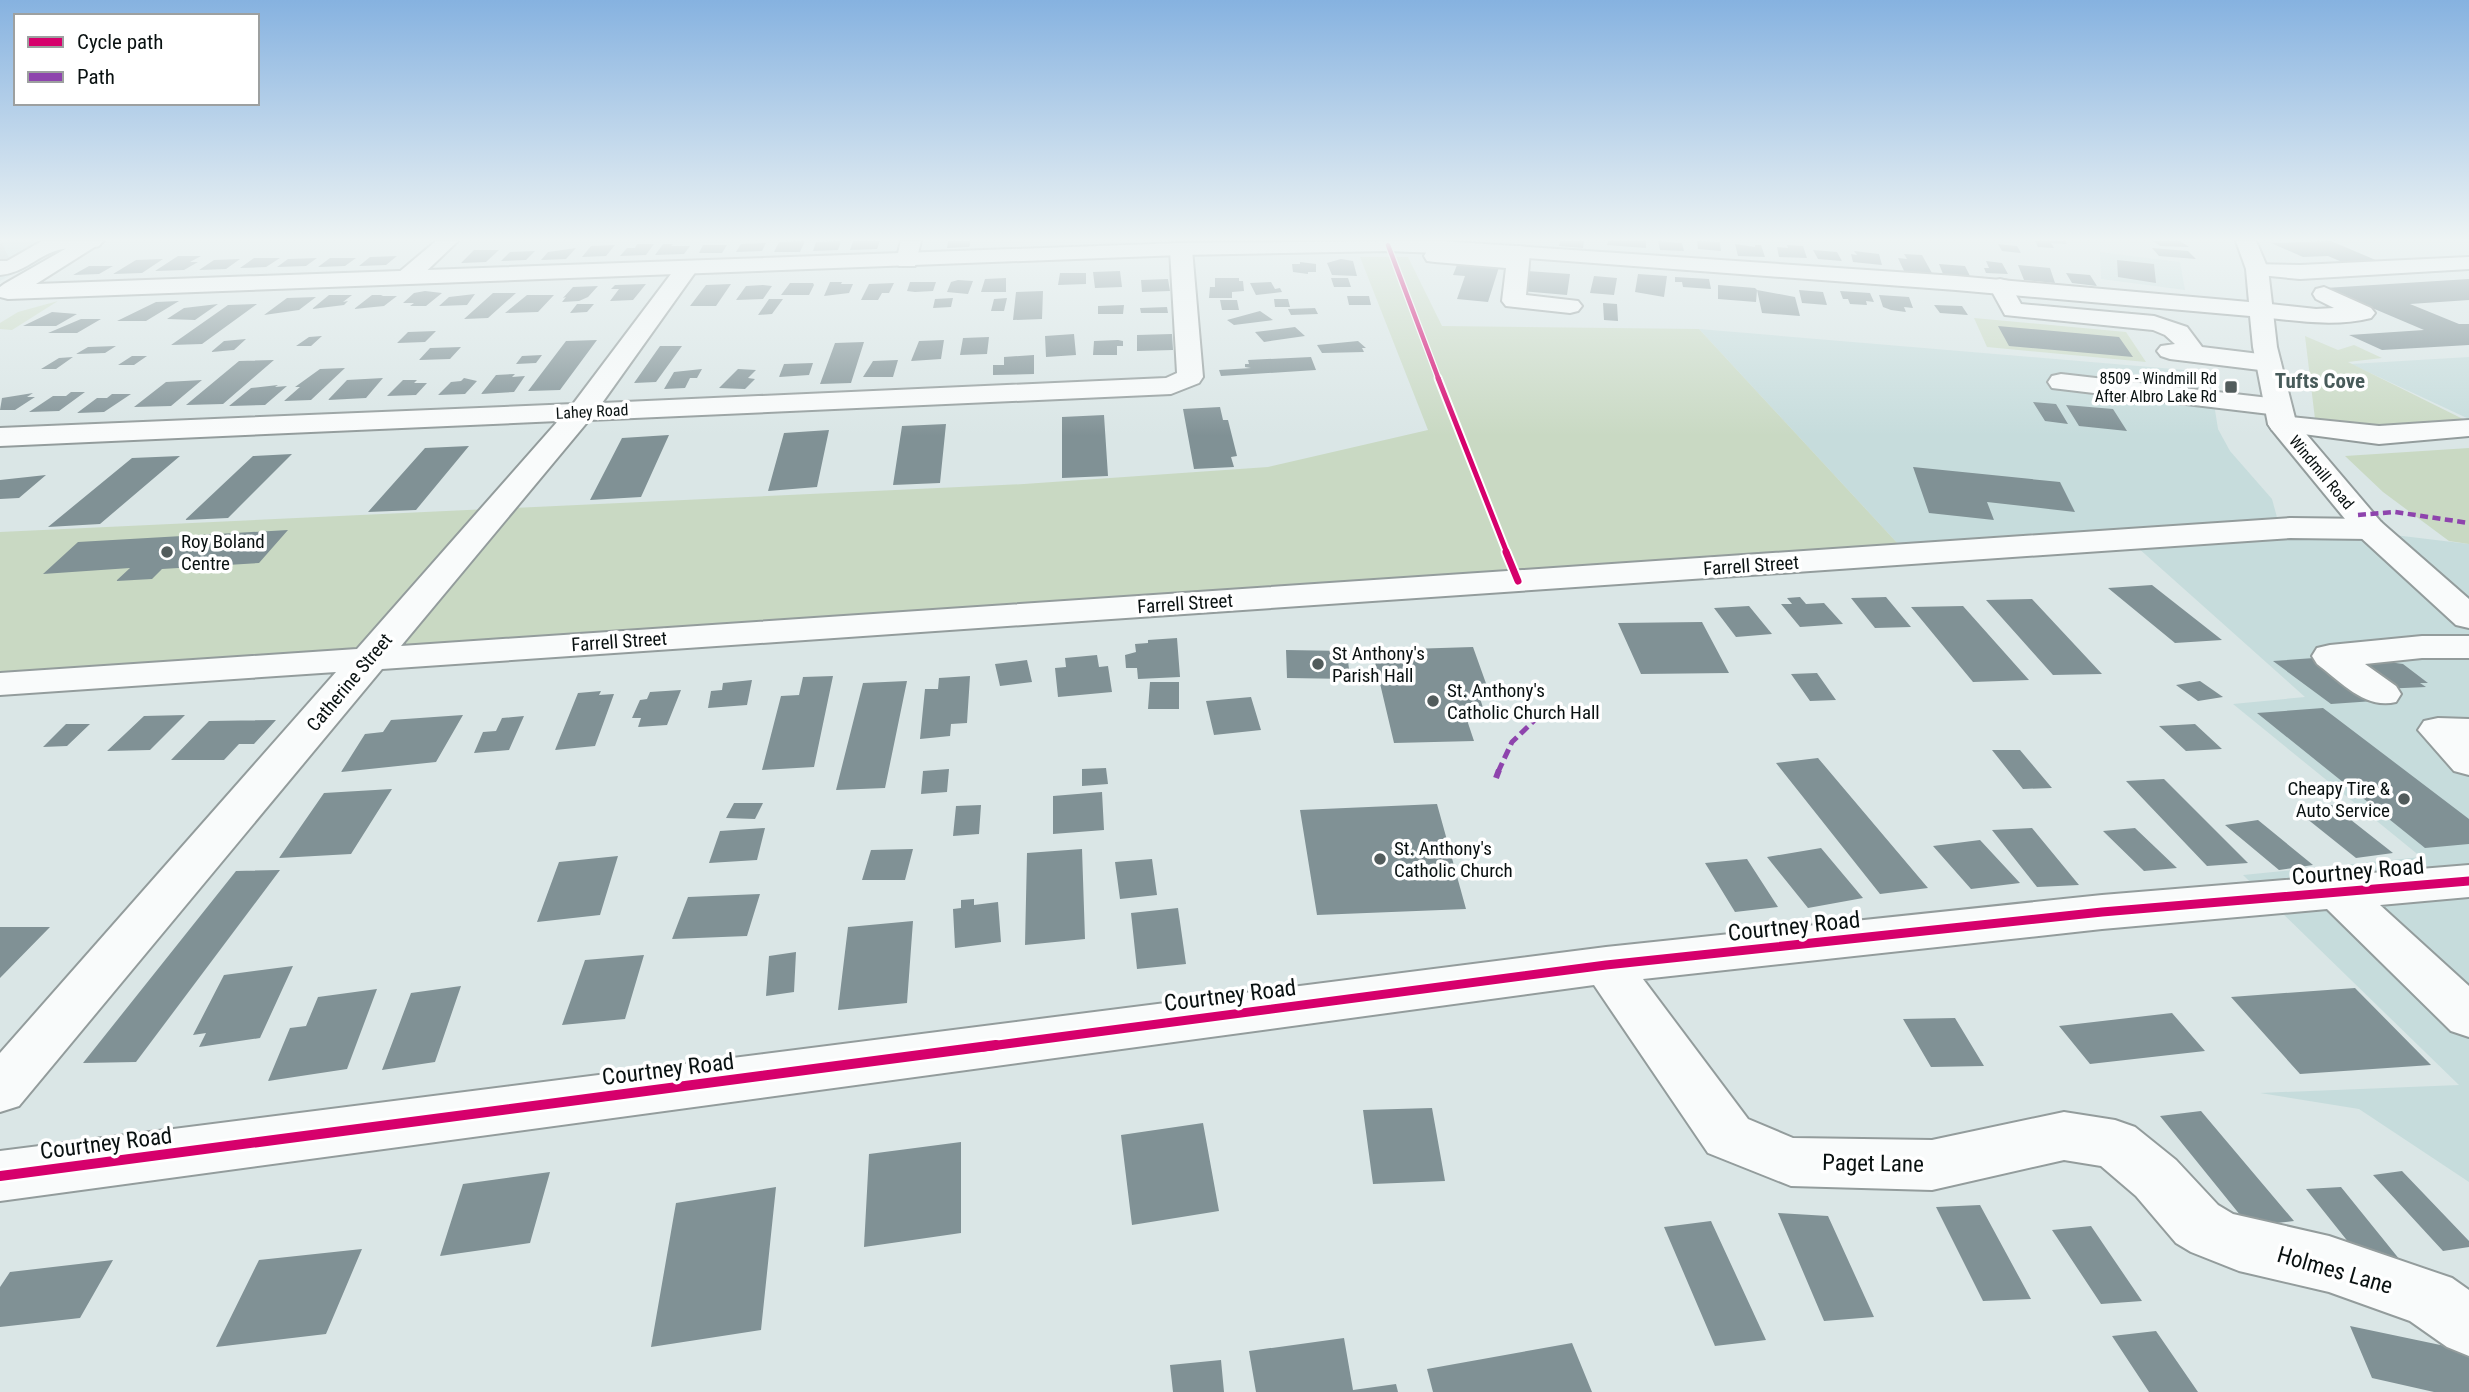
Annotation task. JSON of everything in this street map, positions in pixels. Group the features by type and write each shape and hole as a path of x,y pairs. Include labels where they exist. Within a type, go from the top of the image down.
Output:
{"street":[{"name":"Catherine Street","path":"0,1090 581,412 659,306"},
{"name":"Lahey Road","path":"0,437 1171,386 1190,377 1185,306"},
{"path":"2011,306 2013,310 2154,323 2174,328 2182,334 2193,354"},
{"path":"2164,306 2235,331 2267,355"},
{"path":"2222,306 2316,316 2363,313 2349,306"},
{"name":"Windmill Road","path":"2261,306 2267,355 2280,415 2370,529 2469,617"},
{"path":"2146,349 2193,354 2267,355"},
{"path":"2061,382 2280,415 2379,435 2469,428"},
{"name":"Farrell Street","path":"0,684 2290,528 2370,529"},
{"path":"2382,694 2330,656 2469,647"},
{"path":"2469,731 2438,730 2469,762"},
{"name":"Courtney Road","path":"0,1176 1606,965 2102,912 2469,881"},
{"path":"2337,892 2469,1017"},
{"name":"Paget Lane","path":"1606,965 1728,1136 1791,1162 1932,1165 2064,1136 2115,1144 2156,1178 2197,1224"},
{"name":"Holmes Lane","path":"2197,1224 2239,1244 2329,1264 2430,1299 2469,1326"}],"shaded area":[{"path":"1699,329 2209,372 2218,429 2230,451 2272,499 2278,521 2469,544 2469,1182 2359,1109 2260,1093 2459,1085 2243,875 2421,857 2233,704 2305,697 2118,530 1900,546"},
{"path":"2469,357 2469,419 2351,364"}],"green space":[{"path":"50,306 12,330 0,329 0,323 18,312"},
{"path":"1379,306 1432,306 1442,326 1699,329 1900,546 1425,576 0,681 0,532 1024,484 1268,467 1428,430"},
{"path":"1974,318 2126,332 2146,362 1987,347"},
{"path":"2305,336 2338,350 2354,345 2382,358 2348,362 2469,422 2411,429 2372,430 2352,429 2315,419"},
{"path":"2469,448 2469,544 2449,541 2383,492 2345,456"}],"building":[{"path":"148,306 171,306 146,321 117,321"},
{"path":"215,306 195,320 167,319 184,308"},
{"path":"227,306 254,306 202,344 171,345"},
{"path":"276,306 304,306 299,310 264,315"},
{"path":"316,306 336,306 312,309"},
{"path":"358,306 384,306 384,306 354,309"},
{"path":"479,306 501,306 488,318 464,319"},
{"path":"514,306 544,306 538,312 505,313"},
{"path":"575,306 592,306 587,312 570,313"},
{"path":"764,306 778,306 772,314 758,315"},
{"path":"992,306 1005,306 1004,311 991,311"},
{"path":"1015,306 1042,306 1042,319 1013,320"},
{"path":"1098,306 1124,306 1123,314 1098,314"},
{"path":"1221,306 1238,306 1239,310 1222,310"},
{"path":"1603,306 1617,306 1618,321 1604,320"},
{"path":"1760,306 1797,306 1800,316 1762,313"},
{"path":"1912,306 1913,308 1904,307 1906,312 1883,307"},
{"path":"1935,306 1962,306 1968,315 1940,313"},
{"path":"2367,306 2415,306 2459,324 2469,324 2469,345 2382,350 2349,335 2424,330"},
{"path":"1167,307 1168,313 1141,313 1140,308"},
{"path":"1315,308 1318,314 1291,315 1288,309"},
{"path":"1260,311 1273,320 1234,325 1227,320"},
{"path":"52,312 77,314 56,326 23,326"},
{"path":"81,319 101,319 77,333 48,333"},
{"path":"1998,326 2119,337 2133,357 2009,346"},
{"path":"1295,327 1305,336 1264,342 1255,332"},
{"path":"436,331 425,342 397,343 408,332"},
{"path":"1074,334 1076,355 1046,357 1045,336"},
{"path":"1172,334 1173,350 1137,351 1137,335"},
{"path":"322,336 311,346 296,346 309,337"},
{"path":"989,337 987,354 960,355 963,338"},
{"path":"246,339 234,350 211,352 224,341"},
{"path":"597,340 560,390 528,391 566,341"},
{"path":"944,340 941,359 911,361 919,341"},
{"path":"1094,341 1123,341 1123,346 1117,346 1117,355 1093,355"},
{"path":"1358,341 1366,348 1362,348 1364,352 1322,353 1317,345"},
{"path":"864,342 851,383 820,384 835,343"},
{"path":"116,346 105,353 76,354 88,347"},
{"path":"660,346 682,346 656,382 634,383"},
{"path":"461,347 450,359 419,360 430,348"},
{"path":"542,355 536,363 516,364 522,356"},
{"path":"1034,355 1034,374 993,375 993,365 1004,365 1004,357"},
{"path":"132,356 147,356 134,365 118,365"},
{"path":"73,357 56,369 41,369 59,358"},
{"path":"1311,357 1316,370 1221,376 1219,370 1251,368 1245,367 1245,364 1249,364 1248,360"},
{"path":"274,360 223,404 186,405 239,361"},
{"path":"898,360 893,377 863,377 873,361"},
{"path":"813,363 809,375 779,377 784,364"},
{"path":"345,368 311,400 284,401 300,387 295,387 320,369"},
{"path":"702,369 697,378 690,378 685,388 664,389 674,372"},
{"path":"738,369 756,370 748,378 755,379 745,389 719,388"},
{"path":"515,374 512,377 525,376 514,392 481,394 496,375"},
{"path":"383,378 366,398 328,400 347,380"},
{"path":"464,378 477,381 465,394 438,395 451,382"},
{"path":"202,380 171,406 134,407 166,382"},
{"path":"403,380 427,383 416,395 387,396"},
{"path":"278,385 275,387 287,386 265,405 229,406 251,388"},
{"path":"71,392 85,392 59,411 29,412 53,396 66,396"},
{"path":"33,393 27,397 35,397 15,410 0,410 2,398"},
{"path":"112,394 131,394 104,412 77,413 97,398 107,398"},
{"path":"2033,402 2056,404 2068,424 2045,421"},
{"path":"2066,405 2113,409 2127,431 2079,426"},
{"path":"1220,407 1223,420 1228,420 1237,456 1231,457 1234,467 1194,469 1183,409"},
{"path":"1104,415 1108,476 1062,478 1062,417"},
{"path":"946,424 940,483 893,485 902,426"},
{"path":"829,430 817,487 768,491 784,433"},
{"path":"669,435 641,497 590,500 622,438"},
{"path":"469,446 416,510 368,512 425,448"},
{"path":"292,454 228,518 185,520 253,456"},
{"path":"180,456 100,524 48,527 132,458"},
{"path":"1913,467 2060,482 2075,512 1987,502 1994,520 1929,513"},
{"path":"46,475 19,498 0,499 0,480"},
{"name":"Roy Boland Centre","path":"288,530 259,563 162,569 152,579 116,581 130,568 43,574 78,542"},
{"path":"2152,585 2222,640 2175,643 2108,588"},
{"path":"1800,597 1806,604 1824,603 1843,624 1800,627 1781,604 1792,604 1787,598"},
{"path":"1886,597 1911,627 1875,628 1851,598"},
{"path":"2032,599 2102,674 2053,675 1986,600"},
{"path":"1749,606 1772,634 1736,637 1714,608"},
{"path":"1963,606 2029,680 1973,682 1911,607"},
{"path":"1702,622 1729,673 1641,674 1618,623"},
{"path":"1177,638 1180,677 1138,679 1137,668 1126,668 1125,655 1136,652 1135,644 1148,643 1148,640"},
{"name":"St. Anthony's Catholic Church Hall","path":"1473,647 1488,689 1477,689 1485,714 1465,714 1474,741 1394,743 1374,658 1379,658 1377,650"},
{"name":"St Anthony's Parish Hall","path":"1286,650 1347,651 1350,679 1287,678"},
{"path":"1097,655 1099,667 1108,666 1112,692 1058,697 1055,668 1066,667 1065,658"},
{"path":"2314,658 2374,701 2331,704 2273,661"},
{"path":"1027,660 1032,682 1000,686 995,664"},
{"path":"2389,662 2403,664 2428,683 2420,683 2426,687 2382,689 2349,665"},
{"path":"1817,673 1836,700 1810,701 1791,674"},
{"path":"833,676 814,767 762,770 781,696 799,695 803,677"},
{"path":"970,676 967,723 951,724 950,736 920,739 925,689 938,689 939,678"},
{"path":"752,680 747,705 708,708 711,691 722,690 723,683"},
{"path":"907,681 885,788 836,790 863,683"},
{"path":"2200,681 2223,697 2198,701 2176,685"},
{"path":"1150,682 1179,682 1179,709 1148,709"},
{"path":"681,690 667,725 638,727 641,718 632,718 640,700 647,699 650,692"},
{"path":"601,691 599,695 614,694 595,746 555,750 578,693"},
{"path":"1251,697 1261,730 1214,735 1206,701"},
{"path":"2323,708 2469,819 2469,844 2425,848 2257,713"},
{"path":"185,715 150,750 107,751 144,716"},
{"path":"463,715 436,762 341,772 365,734 383,732 391,720"},
{"path":"524,716 509,750 474,753 483,732 496,731 502,718"},
{"path":"276,720 254,744 239,744 224,760 171,760 209,721"},
{"path":"66,724 90,724 67,746 43,747"},
{"path":"2195,724 2222,749 2186,751 2159,726"},
{"path":"1992,750 2020,750 2052,788 2023,789"},
{"path":"1818,758 1928,888 1880,894 1776,763"},
{"path":"1106,768 1108,784 1082,786 1082,769"},
{"path":"949,769 947,792 921,794 923,771"},
{"path":"2164,779 2248,863 2207,866 2126,781"},
{"path":"392,789 351,854 279,858 324,793"},
{"path":"1102,792 1104,830 1053,834 1053,796"},
{"path":"734,803 763,803 755,819 726,818"},
{"name":"St. Anthony's Catholic Church","path":"1437,804 1466,909 1317,915 1300,810"},
{"path":"981,805 979,834 953,836 956,806"},
{"path":"2332,805 2393,853 2356,858 2296,810"},
{"path":"2258,820 2313,865 2279,870 2225,825"},
{"path":"765,828 757,860 709,863 720,831"},
{"path":"2032,828 2079,885 2037,887 1992,830"},
{"path":"2135,828 2177,868 2144,871 2103,831"},
{"path":"1980,840 2020,883 1971,889 1933,846"},
{"path":"1821,848 1863,898 1808,908 1767,857"},
{"path":"913,849 905,880 862,880 871,850"},
{"path":"1082,849 1085,939 1025,945 1027,853"},
{"path":"618,856 600,915 537,922 559,862"},
{"path":"1152,859 1157,895 1120,899 1115,862"},
{"path":"1747,859 1778,907 1735,912 1705,863"},
{"path":"280,870 136,1062 83,1063 236,871"},
{"path":"760,894 747,936 672,939 688,897"},
{"path":"974,899 974,905 998,902 1001,942 955,948 953,909 961,908 961,900"},
{"path":"1178,908 1186,964 1137,969 1131,913"},
{"path":"913,921 907,1003 838,1010 848,927"},
{"path":"0,927 50,927 0,978"},
{"path":"796,952 794,992 766,996 769,956"},
{"path":"644,955 625,1019 562,1025 585,960"},
{"path":"293,966 260,1038 199,1047 206,1033 193,1035 224,975"},
{"path":"461,986 435,1062 382,1070 411,993"},
{"path":"2355,988 2431,1065 2300,1074 2231,997"},
{"path":"377,989 347,1069 268,1081 290,1028 306,1026 318,997"},
{"path":"2172,1013 2205,1051 2090,1064 2059,1026"},
{"path":"1955,1018 1984,1066 1931,1067 1903,1019"},
{"path":"1432,1108 1445,1181 1373,1184 1363,1110"},
{"path":"2201,1111 2294,1221 2249,1226 2160,1116"},
{"path":"1203,1123 1219,1211 1132,1225 1121,1135"},
{"path":"961,1142 961,1233 864,1247 869,1154"},
{"path":"2402,1171 2469,1241 2469,1247 2443,1251 2373,1175"},
{"path":"550,1172 530,1243 440,1256 463,1184"},
{"path":"776,1187 761,1330 651,1347 676,1203"},
{"path":"2341,1187 2400,1260 2365,1263 2306,1189"},
{"path":"1980,1205 2031,1299 1983,1301 1936,1207"},
{"path":"1778,1213 1828,1216 1874,1317 1824,1321"},
{"path":"1711,1221 1766,1340 1715,1346 1664,1227"},
{"path":"2091,1226 2142,1301 2101,1304 2052,1230"},
{"path":"362,1249 326,1334 216,1347 259,1260"},
{"path":"113,1260 80,1318 0,1327 0,1287 10,1272"},
{"path":"2350,1326 2469,1351 2469,1392 2434,1392 2372,1378"},
{"path":"2156,1331 2198,1392 2149,1392 2112,1336"},
{"path":"1344,1338 1353,1390 1396,1384 1398,1392 1256,1392 1249,1351"},
{"path":"1572,1343 1592,1392 1433,1392 1427,1369"},
{"path":"1221,1360 1224,1392 1173,1392 1170,1365"}],"marked path":[{"path":"2358,515 2395,512 2469,523"},
{"path":"1496,778 1512,742 1541,714"}],"cycle path":[{"path":"1411,306 1518,581"},
{"path":"0,1176 1606,965 2102,912 2469,881"}],"place":[{"name":"8509 - Windmill Rd After Albro Lake Rd","path":"2231,387"},
{"name":"Roy Boland Centre","path":"167,552"},
{"name":"St Anthony's Parish Hall","path":"1318,664"},
{"name":"St. Anthony's Catholic Church Hall","path":"1433,701"},
{"name":"Cheapy Tire & Auto Service","path":"2404,799"},
{"name":"St. Anthony's Catholic Church","path":"1380,859"}],"district":[{"name":"Tufts Cove","path":"2320,381"}]}
